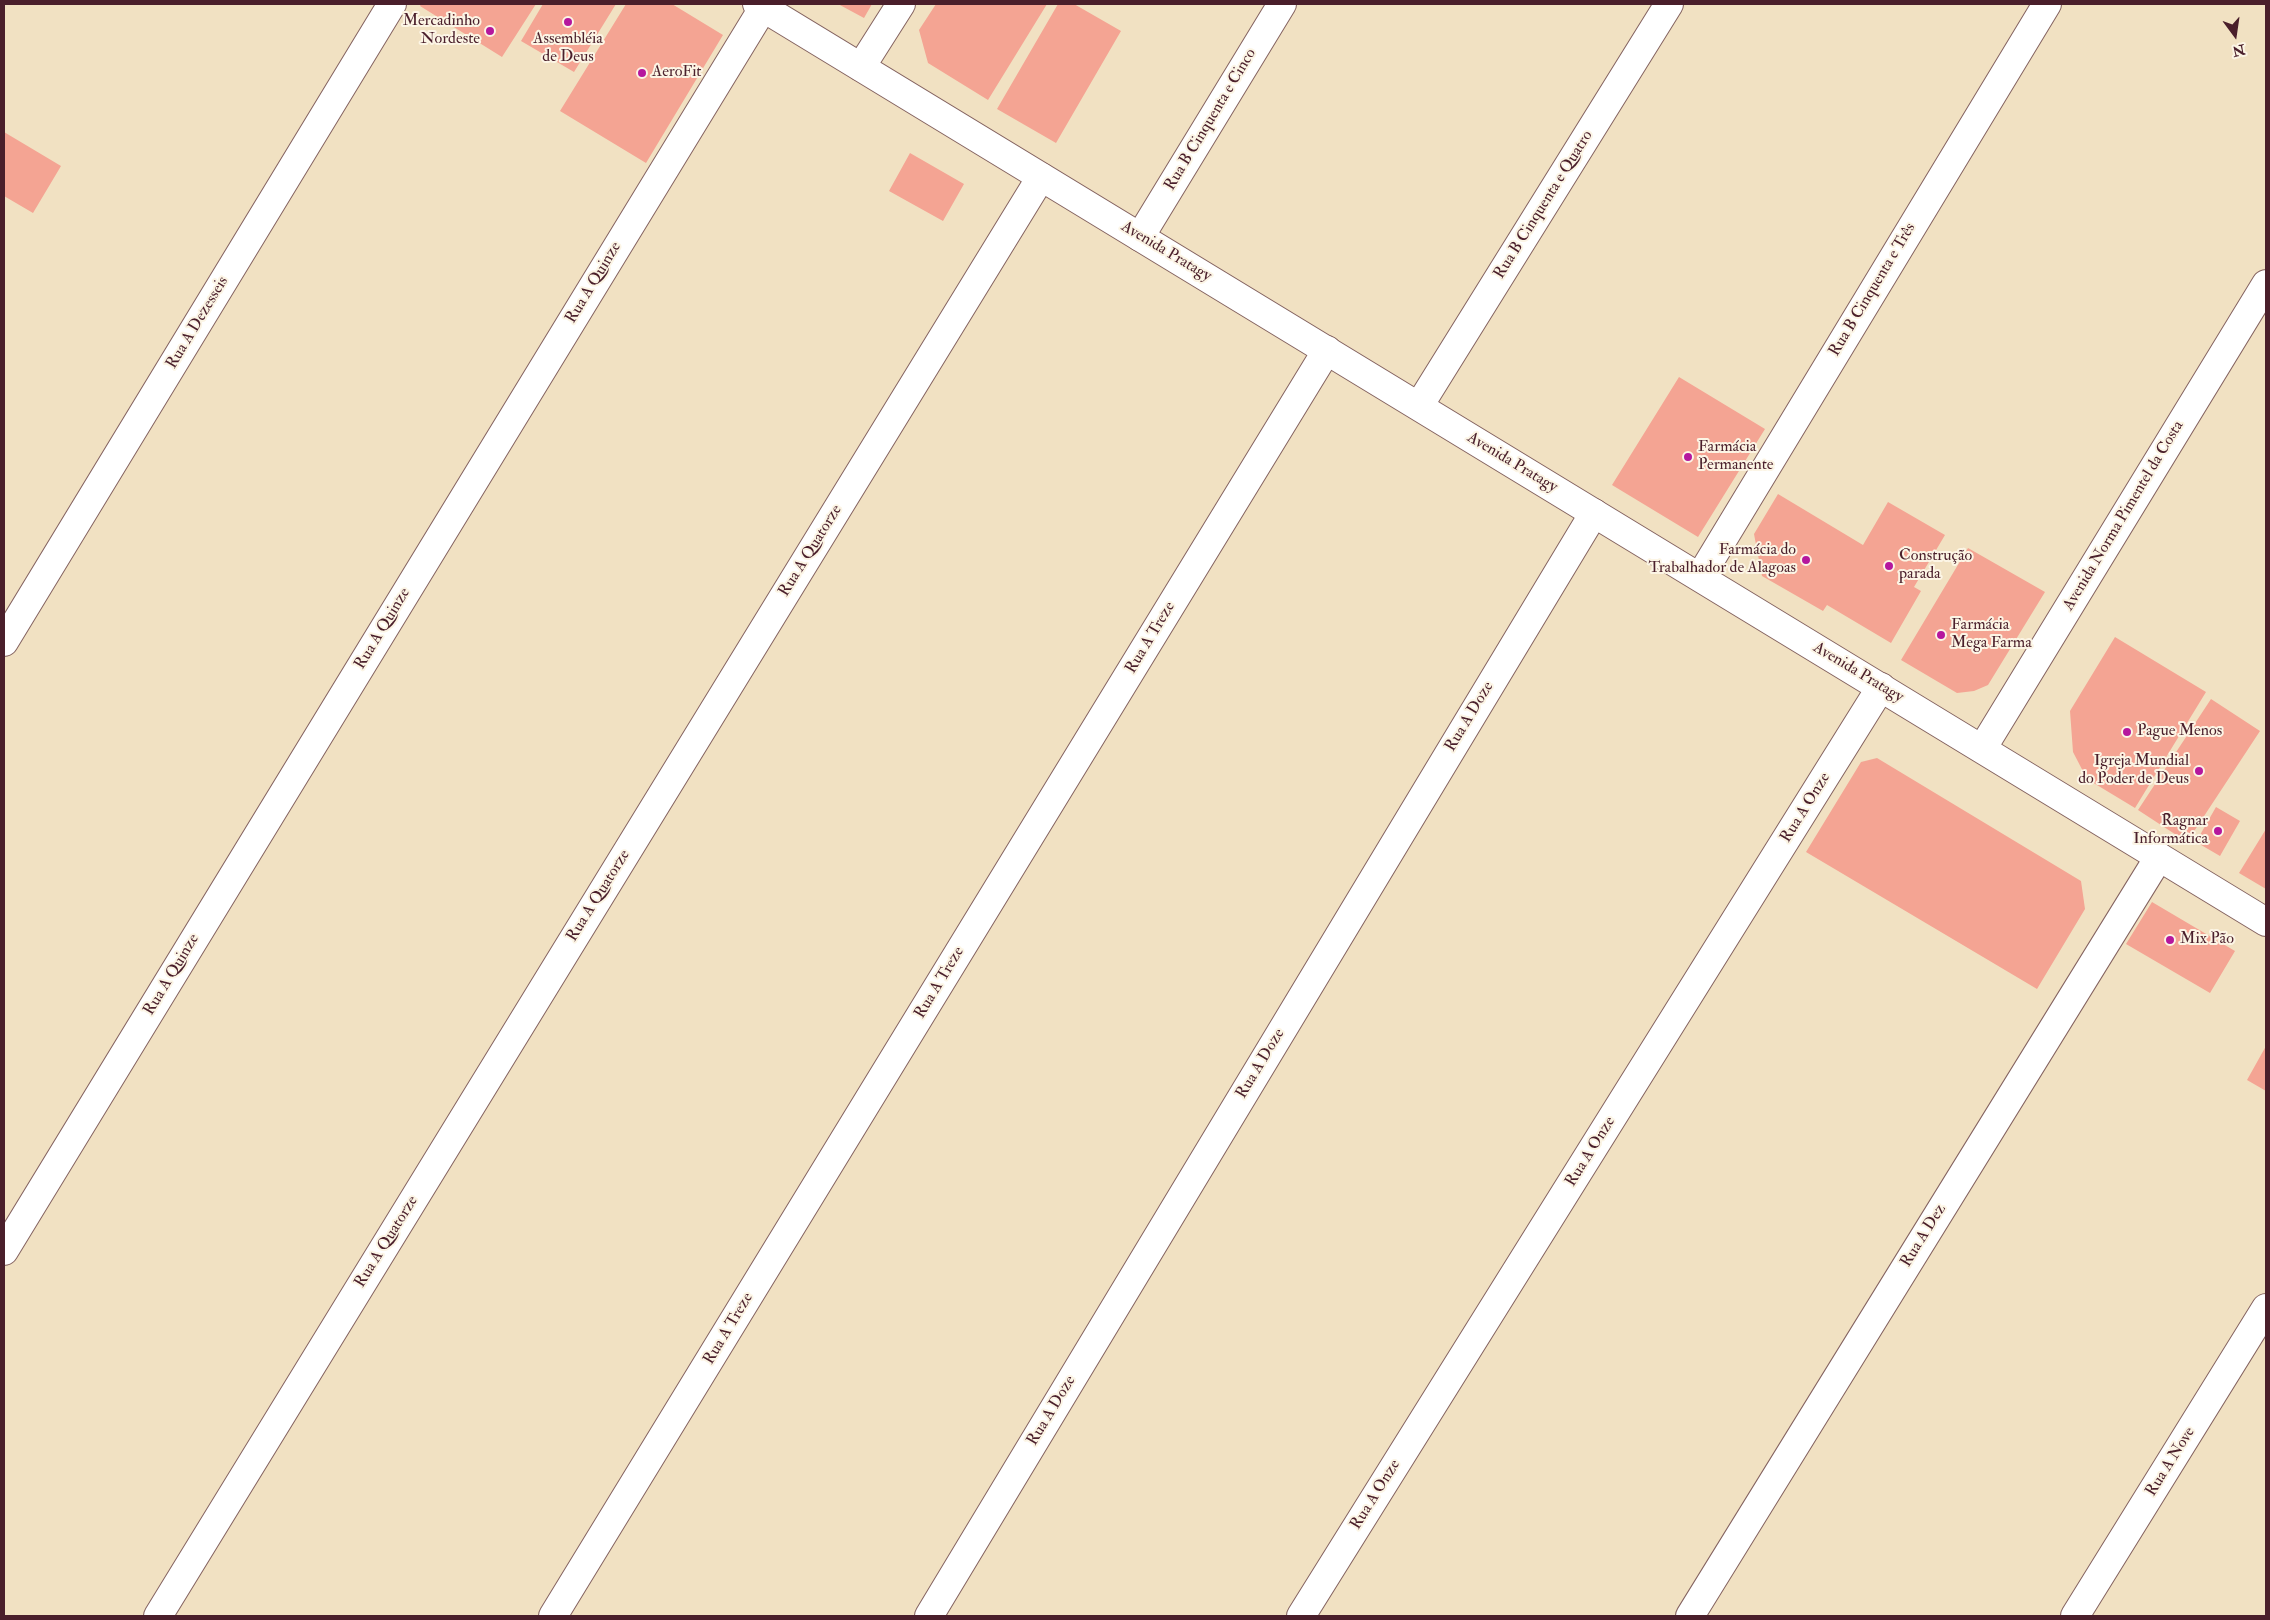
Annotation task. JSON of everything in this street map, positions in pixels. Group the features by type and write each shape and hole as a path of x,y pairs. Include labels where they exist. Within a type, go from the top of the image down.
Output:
{"street":[{"name":"Rua A Dezesseis","path":"4,642 392,4"},
{"path":"861,67 901,4"},
{"name":"Rua B Cinquenta e Cinco","path":"1140,237 1282,4"},
{"name":"Rua B Cinquenta e Quatro","path":"1419,406 1669,4"},
{"name":"Rua B Cinquenta e Três","path":"1700,577 2047,4"},
{"name":"Avenida Pratagy","path":"760,6 2266,922"},
{"name":"Rua A Quinze","path":"4,1251 760,6"},
{"name":"Rua A Quatorze","path":"158,1616 1041,177"},
{"name":"Avenida Norma Pimentel da Costa","path":"1982,749 2266,284"},
{"name":"Rua A Treze","path":"553,1616 1327,350"},
{"name":"Rua A Doze","path":"929,1616 1594,513"},
{"name":"Rua A Onze","path":"1301,1616 1881,688"},
{"name":"Rua A Dez","path":"1690,1616 2158,857"},
{"name":"Rua A Nove","path":"2075,1616 2266,1308"}],"building":[{"name":"Mercadinho Nordeste","path":"421,4 536,4 502,57 420,6"},
{"name":"Assembléia de Deus","path":"543,4 616,4 574,72 521,41"},
{"name":"AeroFit","path":"626,4 672,4 723,35 646,163 560,111"},
{"path":"838,4 872,4 864,18"},
{"path":"936,4 1047,4 988,100 928,63 919,30"},
{"path":"1058,4 1074,4 1121,31 1056,143 997,109"},
{"path":"4,132 61,166 33,213 4,196"},
{"path":"910,153 964,184 943,221 889,191"},
{"name":"Farmácia Permanente","path":"1679,377 1765,429 1698,537 1612,485"},
{"path":"1778,494 1863,545 1888,502 1945,535 1914,587 1921,591 1891,643 1827,605 1823,611 1762,576 1754,534"},
{"path":"1968,548 2045,592 1988,685 1974,691 1957,693 1901,660"},
{"name":"Pague Menos","path":"2115,637 2206,692 2135,808 2087,779 2073,752 2070,711"},
{"name":"Igreja Mundial do Poder de Deus","path":"2211,699 2260,731 2187,842 2138,810"},
{"path":"1877,758 2081,881 2085,909 2037,989 1806,852 1861,762"},
{"name":"Ragnar Informática","path":"2216,807 2240,821 2220,856 2196,842"},
{"path":"2266,829 2266,889 2239,873"},
{"path":"2152,902 2235,951 2210,993 2126,944"},
{"path":"2266,1046 2266,1091 2247,1080"}],"place":[{"name":"Assembléia de Deus","path":"568,22"},
{"name":"Mercadinho Nordeste","path":"490,31"},
{"name":"AeroFit","path":"642,73"},
{"name":"Farmácia Permanente","path":"1688,457"},
{"name":"Farmácia do Trabalhador de Alagoas","path":"1806,560"},
{"name":"Construção parada","path":"1889,566"},
{"name":"Farmácia Mega Farma","path":"1941,635"},
{"name":"Pague Menos","path":"2127,732"},
{"name":"Igreja Mundial do Poder de Deus","path":"2199,771"},
{"name":"Ragnar Informática","path":"2218,831"},
{"name":"Mix Pão","path":"2170,940"}]}
